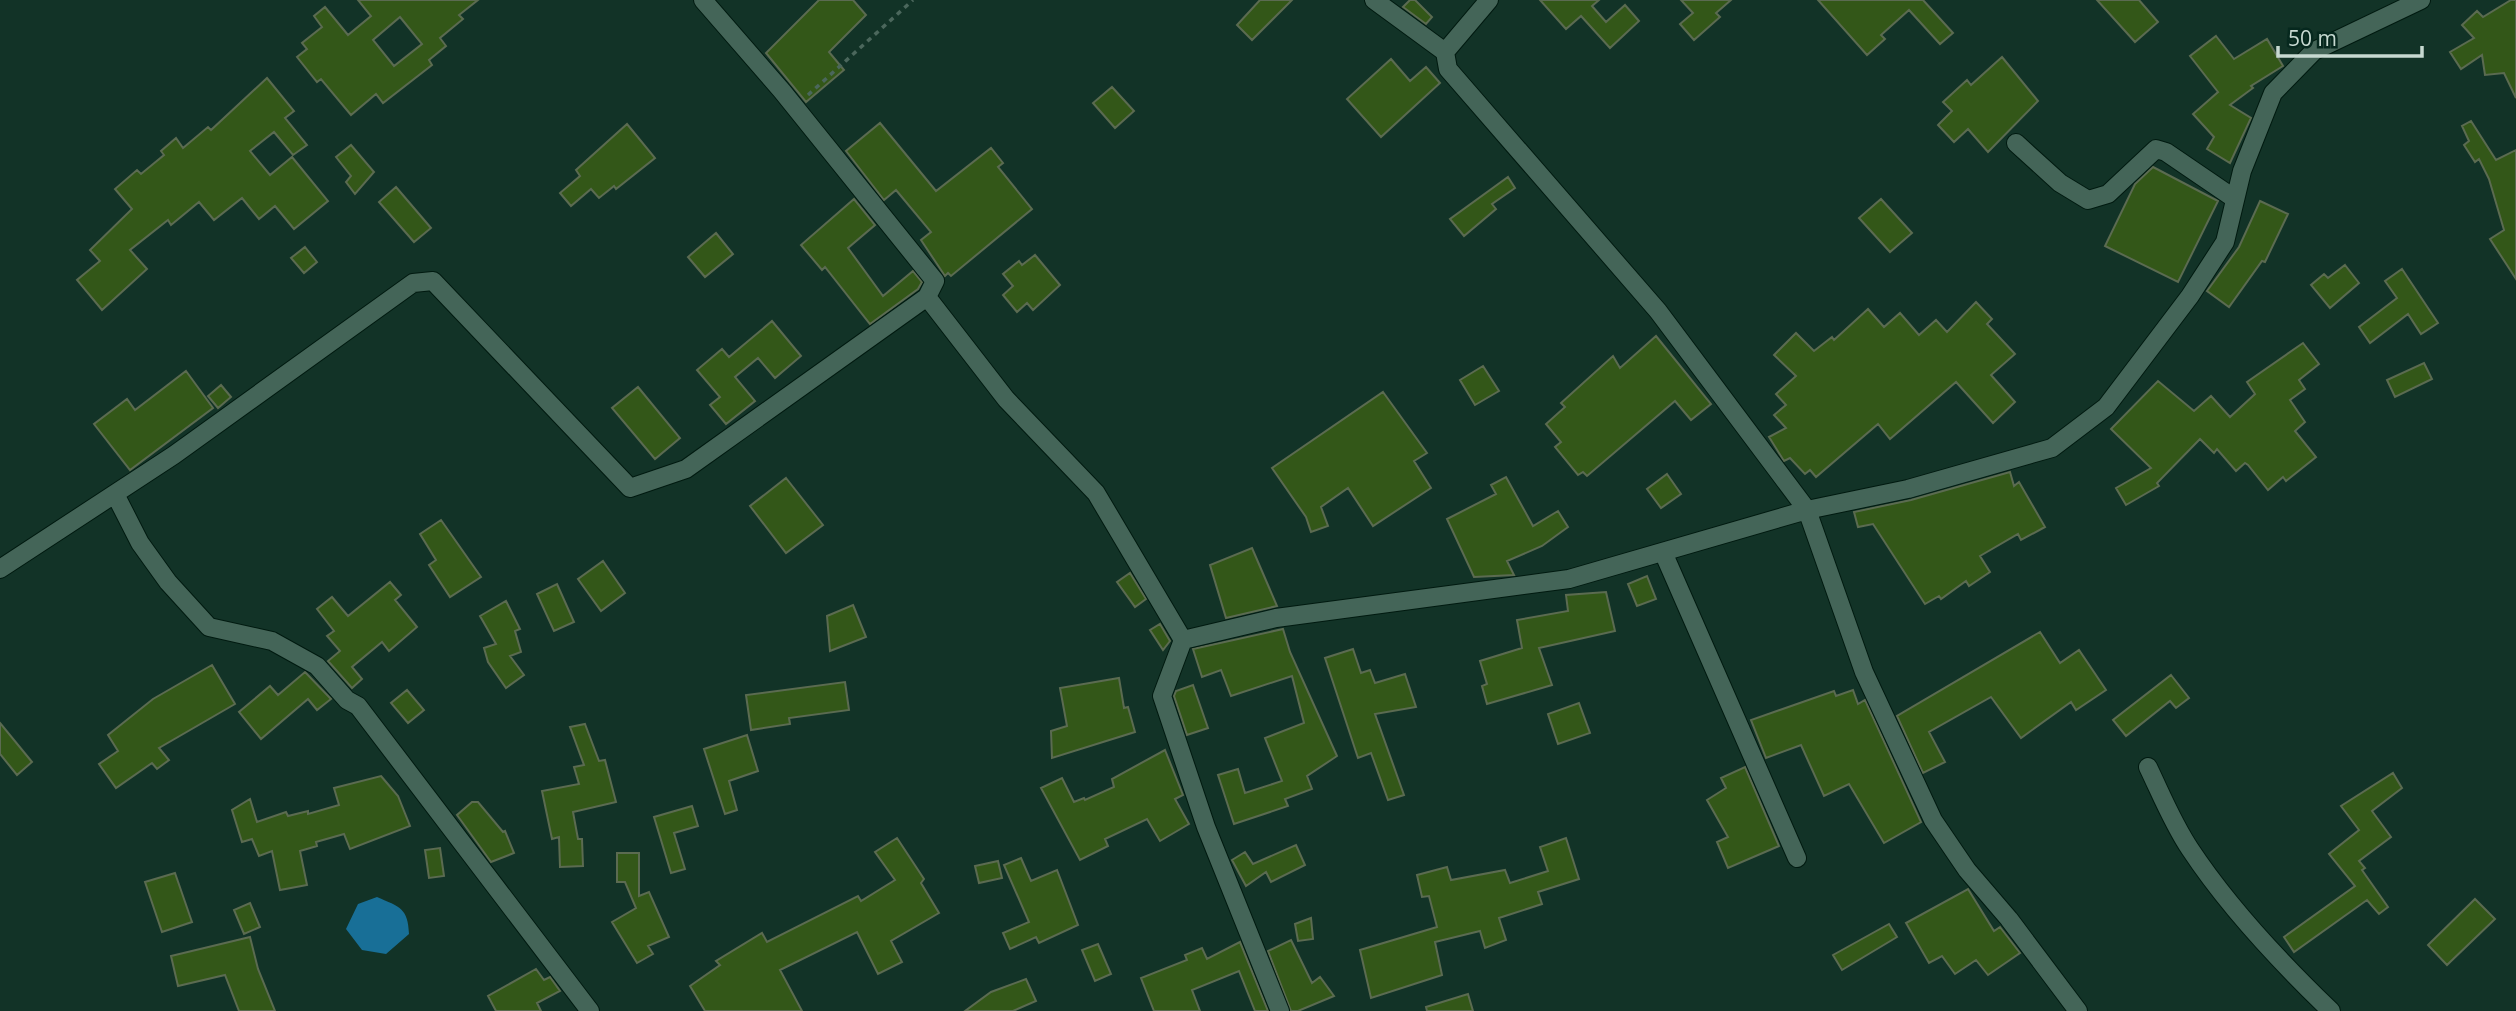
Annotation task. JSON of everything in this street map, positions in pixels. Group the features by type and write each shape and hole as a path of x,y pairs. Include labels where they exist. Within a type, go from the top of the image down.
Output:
{"street":[{"path":"0,569 115,494 413,283 433,281 630,488 686,469 927,297 935,281 795,107 703,0"},
{"path":"1374,0 1445,52 1448,69 1658,311 1807,510 1864,672 1933,820 1967,870 2009,919 2078,1011"},
{"path":"1445,52 1489,0"},
{"path":"1183,640 1276,618 1569,579 1807,510 1908,489 2052,448 2106,407 2190,296 2225,242 2242,171 2273,93 2314,51 2421,0"},
{"path":"2016,143 2060,183 2088,200 2108,194 2156,149 2166,152 2235,199"},
{"path":"927,297 1006,399 1096,493 1183,640"},
{"path":"115,494 141,543 168,582 209,628 272,641 317,666 347,700 358,706 590,1011"},
{"path":"1663,552 1797,858"},
{"path":"1183,640 1162,696 1206,827 1280,1011"},
{"path":"2148,767 2189,848 2247,922 2332,1011"}],"path":[{"path":"795,107 913,0"}],"water":[{"path":"377,897 401,909 408,925 409,934 386,954 362,950 346,929 358,904"}],"building":[{"path":"358,0 478,0 459,15 463,19 440,38 446,46 429,60 432,65 383,103 376,94 351,115 321,79 317,82 297,57 307,49 302,43 322,27 314,16 325,7 348,35 371,16","holes":["400,17 422,44 394,66 373,40"]},
{"path":"819,0 853,0 866,15 829,52 844,70 806,102 766,53"},
{"path":"1260,0 1292,0 1252,40 1237,25"},
{"path":"1410,0 1415,0 1432,17 1426,24 1403,7"},
{"path":"1540,0 1599,0 1592,6 1606,22 1625,5 1639,21 1610,48 1581,16 1566,29"},
{"path":"1681,0 1731,0 1716,13 1720,17 1694,40 1680,24 1693,13"},
{"path":"1818,0 1923,0 1953,33 1940,44 1909,10 1881,35 1885,39 1867,55"},
{"path":"2097,0 2139,0 2158,22 2135,42"},
{"path":"2511,0 2516,0 2516,98 2504,73 2485,75 2482,55 2461,69 2450,52 2474,38 2462,25 2477,11 2483,17"},
{"path":"2216,36 2234,59 2267,39 2283,66 2251,86 2253,88 2230,105 2251,118 2230,163 2207,149 2214,137 2193,114 2218,92 2190,56"},
{"path":"2002,57 2038,101 1988,152 1968,129 1954,142 1938,125 1952,111 1943,102 1967,80 1971,85"},
{"path":"1391,59 1410,81 1426,67 1440,83 1381,137 1347,99"},
{"path":"267,78 294,111 285,118 307,145 293,155 274,132 250,151 270,175 292,157 328,201 294,229 275,206 259,219 242,198 214,220 199,202 171,225 168,220 130,250 147,269 102,310 77,280 100,261 90,250 132,209 115,189 137,170 141,174 164,155 161,151 176,138 183,148 208,127 211,130"},
{"path":"1112,87 1134,111 1115,128 1093,103"},
{"path":"2471,121 2496,160 2516,150 2516,279 2490,239 2504,230 2489,179 2479,159 2475,162 2464,145 2469,141 2462,126"},
{"path":"880,123 936,191 991,148 1003,163 998,167 1032,209 951,276 948,273 945,276 921,240 931,232 896,190 884,200 846,151"},
{"path":"627,124 655,158 616,189 614,186 599,198 591,189 571,206 560,193 580,176 576,170"},
{"path":"351,145 374,172 355,194 346,182 351,176 336,157"},
{"path":"2153,167 2218,201 2178,282 2105,246 2135,184"},
{"path":"1508,177 1515,188 1492,204 1496,209 1464,236 1450,219"},
{"path":"396,187 431,228 414,242 379,202"},
{"path":"854,199 875,225 848,248 883,296 913,271 922,282 918,289 870,324 825,267 822,270 801,245"},
{"path":"1881,199 1912,233 1890,252 1859,218"},
{"path":"2260,201 2288,214 2265,262 2262,261 2229,307 2207,291 2239,247"},
{"path":"716,233 733,254 705,277 688,257"},
{"path":"305,247 317,262 304,273 291,258"},
{"path":"1035,255 1060,285 1033,310 1027,303 1017,312 1003,295 1013,286 1003,274 1019,261 1022,265"},
{"path":"2345,265 2359,283 2330,308 2311,285 2324,274 2328,278"},
{"path":"2402,269 2438,323 2421,334 2408,314 2370,343 2359,327 2397,298 2385,281"},
{"path":"1976,302 1992,319 1987,324 2015,354 1991,375 2015,402 1993,423 1956,382 1890,439 1878,424 1816,477 1810,470 1805,474 1790,458 1784,461 1769,437 1786,428 1774,415 1786,405 1776,394 1796,376 1774,355 1796,333 1814,351 1832,337 1834,340 1868,309 1884,327 1900,313 1919,335 1936,320 1947,332"},
{"path":"772,321 801,356 775,378 758,358 735,377 755,401 726,424 710,405 720,397 697,370 722,349 729,357"},
{"path":"1656,336 1711,404 1691,420 1675,401 1587,476 1583,472 1578,475 1555,447 1561,442 1546,424 1565,407 1561,403 1613,356 1620,368"},
{"path":"2303,343 2319,364 2299,380 2305,389 2290,400 2305,422 2295,431 2316,457 2286,481 2283,477 2268,490 2248,465 2245,463 2236,471 2217,449 2214,453 2200,439 2157,483 2159,486 2126,505 2116,488 2151,468 2111,429 2158,381 2194,411 2211,396 2230,417 2255,394 2247,382"},
{"path":"2424,363 2432,379 2395,397 2387,380"},
{"path":"1483,366 1499,391 1475,405 1460,380"},
{"path":"186,371 213,408 130,470 94,424 127,399 135,410"},
{"path":"221,385 231,397 218,408 208,396"},
{"path":"638,387 680,438 655,459 612,408"},
{"path":"1383,392 1427,453 1414,461 1431,488 1373,526 1348,488 1321,507 1328,526 1311,532 1306,517 1272,468"},
{"path":"2010,472 2014,486 2019,482 2045,527 2021,540 2018,534 1980,556 1990,572 1969,586 1966,581 1941,599 1939,596 1925,604 1873,524 1858,527 1854,512 1911,500"},
{"path":"1667,474 1681,494 1661,508 1647,489"},
{"path":"1506,477 1533,526 1558,511 1568,527 1542,546 1507,561 1514,575 1474,577 1447,519 1496,494 1491,485"},
{"path":"786,478 823,525 786,553 750,506"},
{"path":"441,520 481,577 450,597 429,565 436,560 420,534"},
{"path":"1252,548 1277,606 1226,618 1210,565"},
{"path":"603,561 625,593 601,611 578,579"},
{"path":"1130,573 1146,599 1135,607 1117,582"},
{"path":"1647,576 1656,599 1637,606 1628,584"},
{"path":"390,582 401,595 395,600 417,627 389,651 382,642 352,667 362,679 352,688 328,661 340,651 327,636 334,631 317,609 332,597 348,616"},
{"path":"557,584 574,622 554,631 537,594"},
{"path":"1606,592 1615,631 1539,648 1552,685 1487,704 1482,686 1487,684 1480,661 1522,648 1517,620 1568,611 1566,595"},
{"path":"506,601 520,629 515,631 521,652 510,656 524,675 506,688 488,662 484,648 496,644 480,616"},
{"path":"853,605 866,637 830,651 827,616"},
{"path":"1160,624 1170,641 1163,650 1150,630"},
{"path":"1283,629 1290,652 1337,756 1307,776 1312,789 1285,799 1288,806 1234,824 1218,775 1238,769 1245,793 1282,781 1265,738 1304,723 1292,676 1231,696 1221,670 1202,677 1193,649"},
{"path":"2040,632 2060,663 2079,650 2106,690 2076,710 2071,702 2021,738 1991,697 1929,732 1945,762 1923,773 1897,716"},
{"path":"1353,649 1361,673 1370,670 1375,683 1405,674 1416,707 1375,714 1404,795 1388,800 1371,753 1358,758 1325,658"},
{"path":"212,665 235,704 159,748 169,760 157,769 152,763 116,788 99,764 118,751 108,735 153,699"},
{"path":"305,672 331,699 317,710 308,699 261,739 239,712 270,686 278,695"},
{"path":"2171,675 2189,698 2176,708 2170,701 2126,736 2113,720"},
{"path":"1119,678 1124,708 1128,707 1135,732 1052,758 1051,731 1067,726 1060,688"},
{"path":"845,682 849,710 789,718 790,724 751,730 746,695"},
{"path":"1193,685 1208,728 1187,735 1174,696 1176,691"},
{"path":"407,690 424,710 408,723 391,703"},
{"path":"1853,690 1858,704 1865,700 1921,822 1884,843 1849,784 1824,796 1801,745 1766,758 1751,720 1834,691 1836,696"},
{"path":"1579,703 1590,733 1558,744 1548,714"},
{"path":"0,723 32,762 17,775 0,754"},
{"path":"585,724 599,761 605,760 616,802 573,812 578,839 582,839 583,866 560,867 559,837 552,839 542,791 579,784 574,767 584,765 570,727"},
{"path":"747,735 758,771 729,781 737,810 725,814 704,749"},
{"path":"1165,750 1183,795 1175,799 1189,824 1160,841 1147,819 1105,839 1108,846 1080,860 1041,788 1062,778 1074,802 1084,798 1085,800 1114,787 1112,779"},
{"path":"1745,767 1779,846 1728,868 1717,842 1728,837 1707,800 1726,788 1721,778"},
{"path":"2393,773 2402,788 2372,811 2391,837 2359,861 2365,868 2362,870 2388,907 2379,914 2367,900 2294,952 2284,937 2355,886 2329,854 2359,830 2341,806"},
{"path":"381,776 398,796 410,826 350,849 344,834 316,842 317,846 300,851 307,885 280,890 272,851 259,856 252,839 242,842 232,810 250,799 257,822 286,812 288,816 308,811 308,814 339,805 334,788"},
{"path":"472,802 478,802 503,832 505,831 514,853 491,862 457,815"},
{"path":"692,806 698,826 674,833 685,869 671,873 654,817"},
{"path":"897,838 924,879 921,883 939,913 891,941 902,962 878,974 857,932 780,970 802,1011 705,1011 690,986 720,965 716,961 762,933 767,942 858,896 861,901 895,880 875,852"},
{"path":"1566,838 1579,879 1538,892 1542,904 1499,918 1506,940 1485,948 1480,931 1435,942 1442,975 1371,998 1360,950 1437,927 1429,896 1422,897 1417,875 1447,867 1451,880 1505,870 1510,883 1548,871 1540,847"},
{"path":"1296,845 1305,865 1271,882 1266,872 1246,886 1232,860 1245,852 1253,864"},
{"path":"440,848 444,876 429,878 425,850"},
{"path":"617,853 639,853 639,896 649,892 669,937 648,946 653,954 637,963 612,922 636,908 625,882 617,882"},
{"path":"1021,858 1031,881 1057,870 1078,925 1039,943 1036,937 1010,949 1003,933 1029,922 1004,865"},
{"path":"998,861 1002,878 979,883 975,866"},
{"path":"175,873 192,922 162,932 145,882"},
{"path":"1968,889 1994,931 2000,927 2020,953 1988,975 1976,960 1955,974 1942,956 1929,963 1906,923"},
{"path":"2475,899 2495,919 2447,965 2428,945"},
{"path":"250,903 260,927 244,934 234,910"},
{"path":"1311,918 1313,939 1298,941 1295,924"},
{"path":"1889,924 1897,937 1842,970 1833,955"},
{"path":"250,937 258,969 275,1011 239,1011 225,975 178,986 171,956"},
{"path":"1291,940 1312,983 1320,977 1334,996 1298,1011 1291,1011 1268,951"},
{"path":"1240,942 1268,1011 1255,1011 1239,971 1192,990 1200,1011 1154,1011 1141,978 1187,960 1185,955 1202,948 1207,959"},
{"path":"1098,944 1111,974 1095,981 1082,950"},
{"path":"536,969 544,980 550,977 560,991 537,1003 541,1011 496,1011 488,996"},
{"path":"1026,979 1036,1001 1013,1011 965,1011 991,992"},
{"path":"1468,994 1473,1011 1427,1011 1426,1007"}]}
